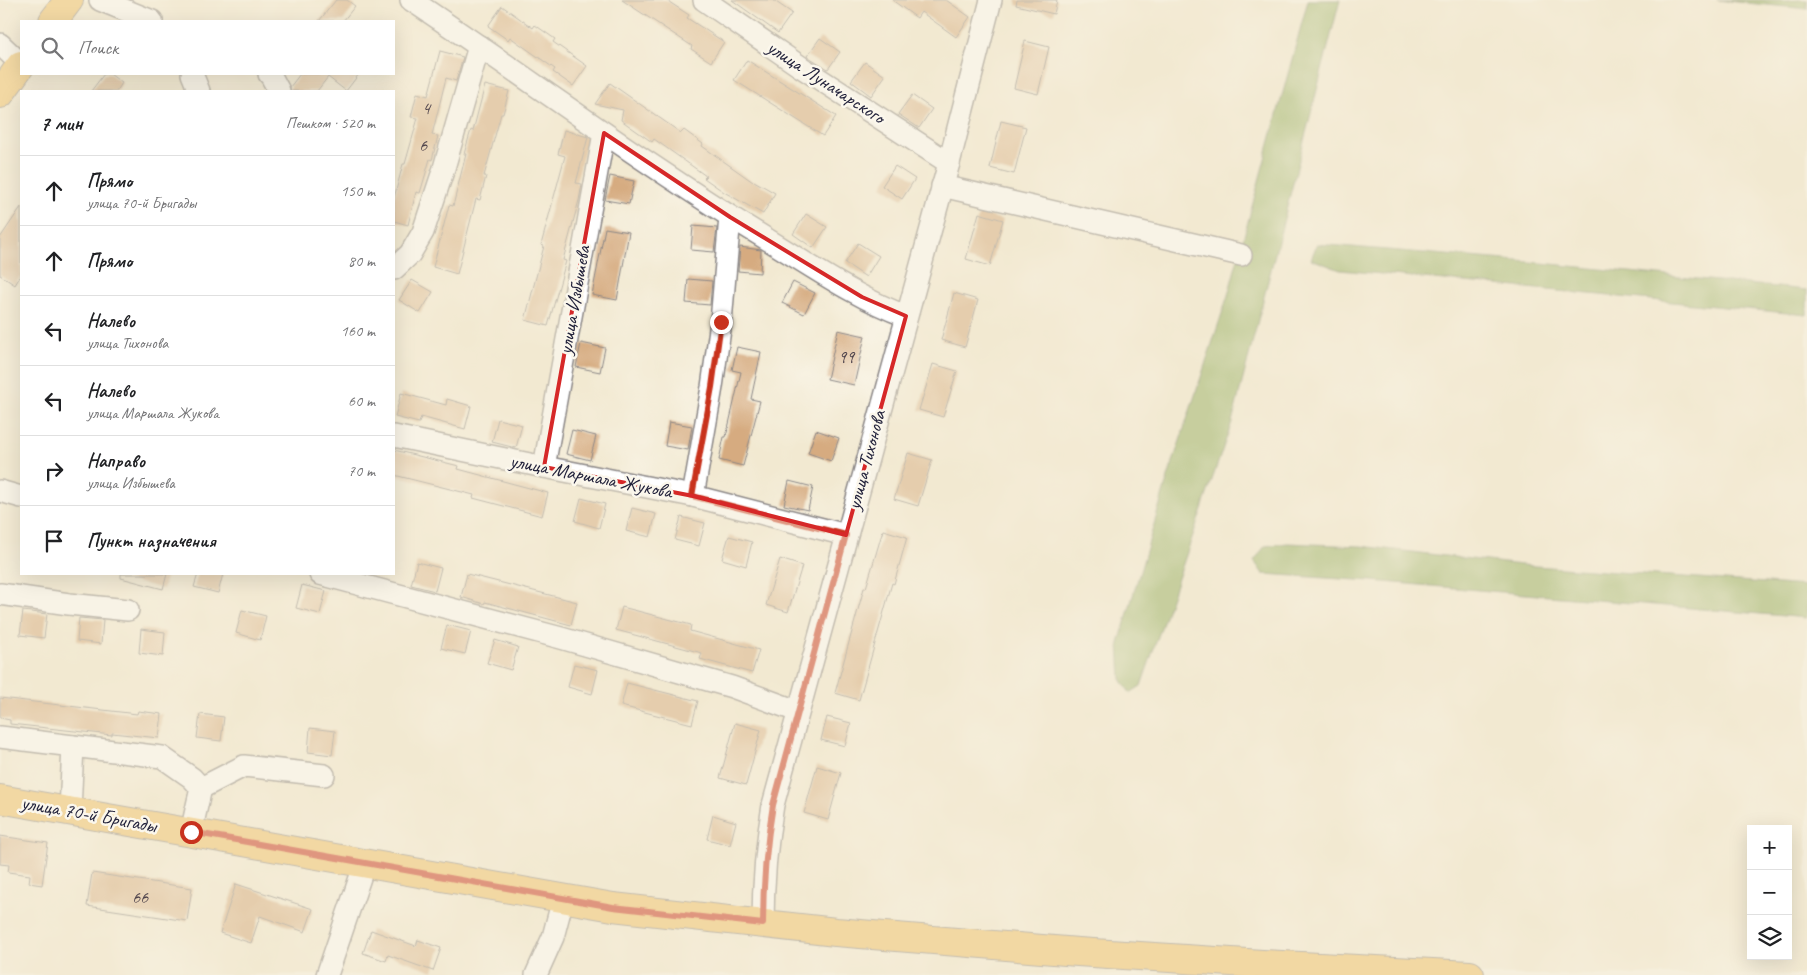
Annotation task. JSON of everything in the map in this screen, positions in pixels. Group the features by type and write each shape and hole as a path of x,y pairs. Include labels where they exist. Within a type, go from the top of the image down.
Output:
{"main road":[{"path":"54,20 69,0"},
{"path":"0,94 20,65"},
{"name":"улица 70-й Бригады","path":"0,799 613,907 763,924 1078,952 1470,975"}],"street":[{"path":"100,0 150,20"},
{"path":"411,0 730,217 862,297 906,316"},
{"name":"улица Луначарского","path":"704,0 801,67 948,162"},
{"name":"улица Тихонова","path":"763,924 763,882 767,837 773,805 797,711 942,186 986,2"},
{"path":"0,44 20,63"},
{"path":"395,268 410,254 423,232 444,168 479,46"},
{"path":"192,75 199,90"},
{"path":"270,75 279,90"},
{"name":"улица Избышева","path":"544,467 604,133"},
{"path":"942,186 1241,256"},
{"path":"692,496 712,387 721,322 730,217"},
{"name":"улица Маршала Жукова","path":"395,436 692,496 846,535"},
{"path":"0,491 20,497"},
{"path":"324,575 732,687 797,711"},
{"path":"387,575 396,594"},
{"path":"0,594 128,610"},
{"path":"0,737 162,756 192,778 200,788"},
{"path":"70,811 73,746"},
{"path":"191,832 200,788 244,766 324,775"},
{"path":"327,975 365,862"},
{"path":"536,975 553,937 563,899"}],"highlighted area":[{"path":"604,133 730,217 862,297 906,316 846,535 693,496 544,467"}],"green space":[{"path":"1308,0 1340,0 1232,422 1141,686 1130,693 1121,679 1119,643 1167,480 1228,295"},
{"path":"1717,0 1807,0 1807,9"},
{"path":"1317,244 1541,263 1807,290 1807,315 1340,270 1311,259"},
{"path":"1287,543 1361,546 1522,565 1807,586 1807,618 1372,581 1263,574 1254,561 1265,546"}],"building":[{"path":"336,0 347,0 355,6 344,20 320,20"},
{"path":"622,0 666,0 689,15 687,18 724,42 711,62 691,49 692,46"},
{"path":"732,0 773,0 792,13 778,33"},
{"path":"892,0 946,0 970,17 956,37 921,12 917,18"},
{"path":"1017,0 1057,0 1054,14 1016,5"},
{"path":"502,6 533,28 535,25 555,39 553,42 587,66 573,86 553,72 555,69 510,37 508,40 488,26"},
{"path":"820,38 840,52 828,69 807,56"},
{"path":"1025,41 1049,47 1038,94 1014,88"},
{"path":"440,51 463,57 456,81 446,78 432,135 438,136 432,160 430,159 420,193 416,192 408,225 395,221 395,194 418,118 411,117 417,93 428,96"},
{"path":"747,60 836,116 823,136 734,80"},
{"path":"865,62 885,76 871,96 851,81"},
{"path":"103,75 111,75 122,83 118,90 92,90"},
{"path":"299,75 358,75 347,90 328,77 318,90 291,90 290,87"},
{"path":"610,83 681,133 684,130 703,144 702,146 753,182 775,193 763,214 724,192 704,178 706,176 654,139 652,142 621,120 623,110 595,104"},
{"path":"485,85 509,91 484,176 486,176 480,200 476,199 457,274 433,267 449,205 453,206 466,154 464,154 471,130 473,131"},
{"path":"912,95 932,109 919,128 898,114"},
{"path":"1001,121 1026,127 1014,174 990,168"},
{"path":"564,130 588,137 576,183 582,184 579,200 563,260 566,261 548,326 525,320 544,246 541,245 565,156 558,154"},
{"path":"895,166 915,179 902,199 882,186"},
{"path":"610,176 634,181 629,204 605,200"},
{"path":"20,208 20,277 15,285 0,275 0,238"},
{"path":"979,213 1003,220 990,266 966,259"},
{"path":"806,214 827,227 813,248 793,234"},
{"path":"693,226 717,228 714,252 691,250"},
{"path":"605,228 629,232 617,300 592,295"},
{"path":"858,243 879,256 866,277 845,263"},
{"path":"740,247 761,250 760,273 738,271"},
{"path":"688,279 712,281 710,305 686,303"},
{"path":"412,280 433,292 420,313 399,300"},
{"path":"793,282 815,293 804,314 782,303"},
{"path":"954,293 978,300 965,347 941,340"},
{"path":"838,330 865,336 854,385 827,379"},
{"path":"581,343 605,348 600,372 576,367"},
{"path":"737,347 761,352 751,399 760,401 743,466 719,460 741,372 732,370"},
{"path":"933,364 957,371 943,417 919,410"},
{"path":"401,393 446,405 447,399 471,406 465,429 421,417 419,423 395,417"},
{"path":"498,419 522,425 516,448 492,442"},
{"path":"669,422 692,426 688,450 665,446"},
{"path":"572,430 596,436 590,460 566,454"},
{"path":"816,430 839,438 831,461 808,453"},
{"path":"395,450 459,466 458,469 548,493 542,516 473,498 474,495 395,475"},
{"path":"908,453 932,460 918,506 894,499"},
{"path":"789,481 813,487 808,510 784,505"},
{"path":"581,498 605,504 599,528 575,521"},
{"path":"632,508 656,514 650,537 626,531"},
{"path":"681,517 705,523 699,546 675,540"},
{"path":"883,530 907,537 859,700 835,693 864,588 866,588"},
{"path":"729,536 752,542 746,566 722,559"},
{"path":"780,559 802,566 788,612 766,605"},
{"path":"417,562 441,568 435,591 411,585"},
{"path":"467,574 577,602 571,625 461,597"},
{"path":"121,575 167,575 163,589 121,578"},
{"path":"198,575 223,575 218,593 194,587"},
{"path":"302,585 326,591 320,614 296,608"},
{"path":"622,607 691,625 690,631 759,650 752,673 700,659 702,653 616,630"},
{"path":"242,610 266,616 260,640 236,633"},
{"path":"23,611 47,614 44,638 20,635"},
{"path":"79,618 103,620 101,644 77,641"},
{"path":"447,625 471,631 465,654 441,648"},
{"path":"141,629 165,632 163,656 139,653"},
{"path":"495,640 518,647 511,670 487,663"},
{"path":"574,664 598,670 592,694 568,687"},
{"path":"627,683 698,701 692,724 621,706"},
{"path":"0,698 137,714 138,711 162,714 159,738 10,724 10,720 0,718"},
{"path":"200,714 224,717 221,741 197,738"},
{"path":"827,717 851,723 845,746 821,740"},
{"path":"735,723 761,730 746,785 720,778"},
{"path":"310,728 335,731 332,755 308,752"},
{"path":"817,766 841,773 828,820 804,813"},
{"path":"713,815 736,822 730,845 707,839"},
{"path":"0,836 48,843 42,885 29,883 30,875 8,872 9,865 0,864"},
{"path":"92,873 192,888 187,921 87,906"},
{"path":"236,884 313,909 305,932 260,916 251,943 220,933"},
{"path":"371,930 416,946 418,940 441,948 433,971 388,955 386,961 363,953"}],"route":[{"path":"191,832 563,899 613,907 763,924 763,882 767,837 773,805 846,535 692,496 712,387 721,322"}]}
